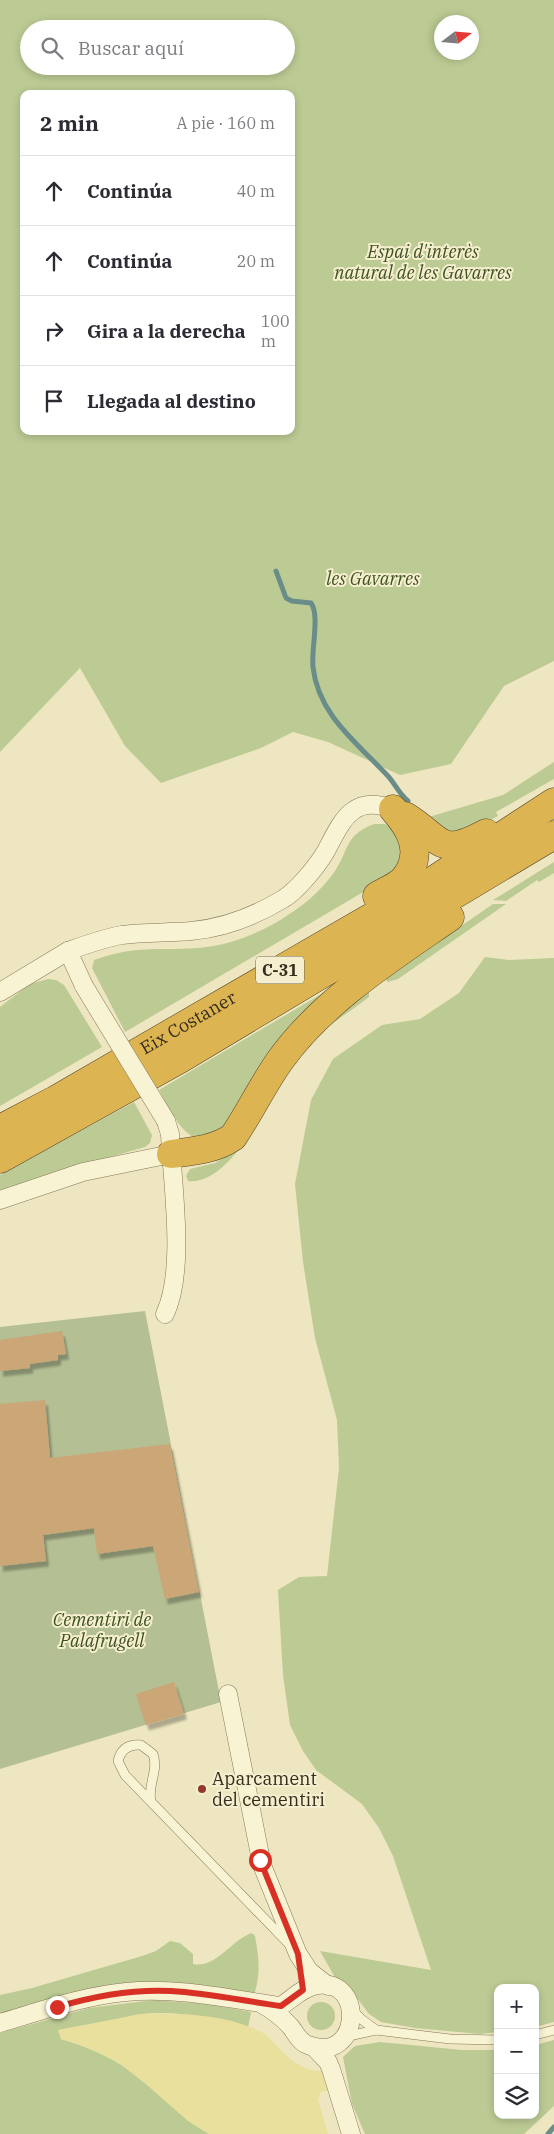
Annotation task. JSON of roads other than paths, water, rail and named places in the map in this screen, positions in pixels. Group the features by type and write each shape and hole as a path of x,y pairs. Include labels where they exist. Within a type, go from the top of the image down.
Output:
{"highway":[{"path":"393,809 414,821 441,844 455,846 470,842 554,801"},
{"name":"Eix Costaner","path":"0,1129 63,1096 420,889 554,801"},
{"path":"0,1123 403,880 415,856 415,842 407,826 393,809"},
{"name":"Eix Costaner","path":"0,1159 180,1060 554,835"},
{"path":"171,1154 223,1144 232,1137 281,1059 303,1032 337,1000 394,956 554,845"}],"street":[{"path":"0,992 68,951 121,935 189,931 220,926 260,911 285,898 308,875 325,852 336,829 345,818 361,806 378,804 393,809"},
{"path":"68,951 84,986 166,1121 170,1134 175,1244 173,1288 165,1314"},
{"path":"0,1200 82,1172 171,1154"},
{"path":"228,1694 260,1857 298,1954 310,1971 328,1986"},
{"path":"291,2027 289,2016 299,1994 298,1954"},
{"path":"0,2023 74,2002 126,1992 170,1991 198,1993 281,2006 317,1985 328,1986 339,1990 347,1998 351,2008 351,2026 340,2040 334,2059 336,2080"},
{"path":"260,2003 274,2011 291,2027 298,2038 314,2047 328,2062 336,2080 351,2134"},
{"path":"314,2047 327,2047 340,2040"}],"lane":[{"path":"151,1802 150,1788 155,1770 152,1754 141,1745 129,1746 120,1755 120,1768 151,1802 298,1954"},
{"path":"351,2008 361,2019 376,2030"},
{"path":"340,2040 376,2030 450,2039 494,2040"},
{"path":"539,2034 554,2030"}],"waterway":[{"path":"276,571 286,598 292,601 311,603 314,608 313,667 316,684 330,713 351,739 387,775 408,801"},
{"path":"548,2134 554,2127"}],"place":[{"name":"Aparcament del cementiri","path":"202,1789"}],"park label":[{"name":"Espai d'interès natural de les Gavarres","path":"423,262"},
{"name":"les Gavarres","path":"373,579"},
{"name":"Cementiri de Palafrugell","path":"102,1630"}]}
